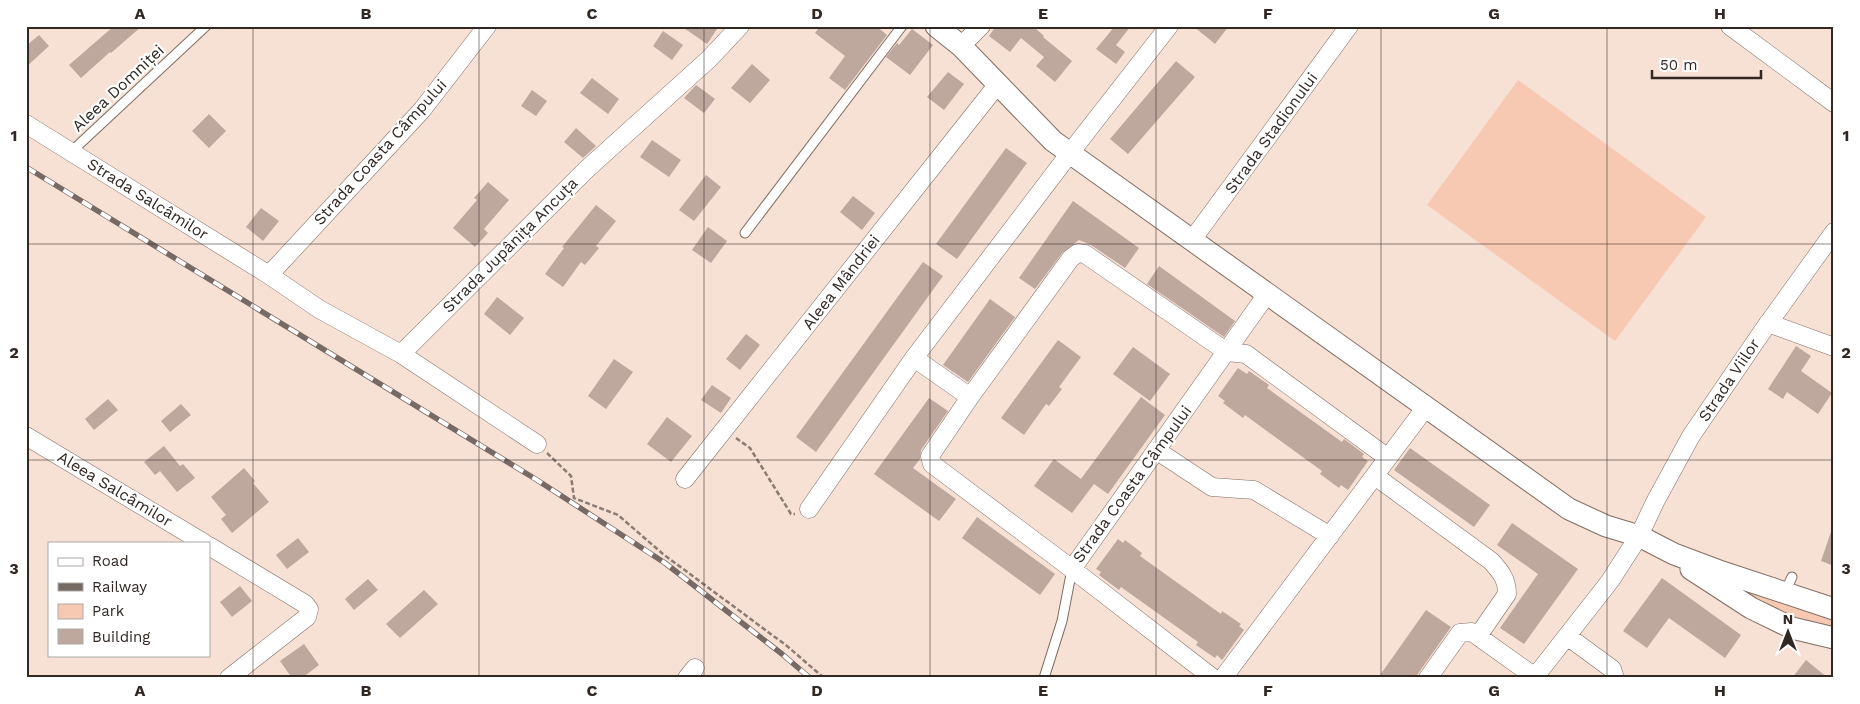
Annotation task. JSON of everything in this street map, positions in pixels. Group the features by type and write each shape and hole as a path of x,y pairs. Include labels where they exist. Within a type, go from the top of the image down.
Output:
{"street":[{"name":"Strada Coasta Câmpului","path":"270,275 422,110 487,26"},
{"name":"Strada Jupânița Ancuța","path":"401,354 587,169 709,58 740,26"},
{"path":"936,26 961,46 1052,141 1569,509 1606,526 1639,536 1674,554 1722,572 1788,585 1834,609"},
{"path":"961,46 981,26"},
{"path":"810,509 914,358 1070,153 1170,26"},
{"name":"Strada Stadionului","path":"1192,240 1349,26"},
{"path":"1730,26 1834,103"},
{"name":"Aleea Mândriei","path":"685,479 998,84"},
{"name":"Strada Salcâmilor","path":"26,124 270,275 319,309 401,354"},
{"name":"Strada Viilor","path":"1639,536 1691,436 1768,323 1834,232"},
{"path":"1072,569 932,464 930,456 970,397 1071,258 1078,253 1085,254 1227,352 1246,354 1388,458"},
{"name":"Strada Coasta Câmpului","path":"1213,678 1072,569 1267,294"},
{"path":"1768,323 1834,347"},
{"path":"401,354 537,444"},
{"path":"914,358 970,397"},
{"path":"1223,678 1426,407"},
{"name":"Aleea Salcâmilor","path":"26,436 202,542"},
{"path":"1156,450 1212,487 1254,490 1330,536"},
{"path":"1375,476 1491,561 1503,574 1506,581 1507,594 1478,636"},
{"path":"1428,678 1460,633 1472,632 1534,678 1610,581 1639,536"},
{"path":"210,547 305,604 309,609 307,617 229,678"},
{"path":"1674,554 1698,574 1751,608 1792,628 1834,638"},
{"path":"1567,636 1612,669 1614,678"}],"lane":[{"name":"Aleea Domniței","path":"72,151 206,26"},
{"path":"745,232 902,26"},
{"path":"1044,678 1062,621 1072,569"}],"path":[{"path":"723,430 750,448 791,514 804,515 810,509"},
{"path":"537,444 571,476 574,498 618,515 663,554 787,646 824,678"}],"green space":[{"path":"1518,80 1706,217 1615,341 1427,205"},
{"path":"1709,570 1834,611 1834,635 1792,625"}],"building":[{"path":"114,26 142,26 81,78 69,65"},
{"path":"681,26 719,26 707,44"},
{"path":"820,26 876,26 887,35 845,90 829,78 845,56 815,33"},
{"path":"996,26 1033,26 1043,37 1072,61 1055,82 1036,66 1044,57 1021,38 1010,52 989,36"},
{"path":"1115,26 1131,26 1116,45 1125,52 1116,64 1096,49"},
{"path":"1193,26 1229,26 1215,44"},
{"path":"912,29 933,45 910,75 886,57"},
{"path":"663,31 683,45 672,60 653,46"},
{"path":"39,35 49,46 26,67 26,46"},
{"path":"1176,61 1195,77 1128,154 1110,139"},
{"path":"752,64 770,80 750,103 731,88"},
{"path":"948,72 964,84 944,110 927,97"},
{"path":"592,78 619,99 608,114 580,93"},
{"path":"696,85 715,99 704,113 684,98"},
{"path":"532,90 547,101 536,116 521,106"},
{"path":"209,114 226,131 209,148 192,131"},
{"path":"576,128 596,146 583,158 564,142"},
{"path":"652,140 681,160 669,177 640,157"},
{"path":"1006,148 1027,163 957,259 936,244"},
{"path":"706,175 721,187 694,221 679,210"},
{"path":"488,182 509,200 484,229 488,233 475,247 453,228 477,200 474,198"},
{"path":"853,196 875,213 862,230 840,212"},
{"path":"1073,201 1139,248 1125,268 1091,245 1079,240 1063,252 1035,289 1019,278"},
{"path":"596,205 616,221 596,246 599,248 585,265 581,262 563,287 545,274 564,248 562,247"},
{"path":"261,208 279,221 263,241 246,227"},
{"path":"708,227 727,241 711,263 692,250"},
{"path":"923,262 943,276 816,452 796,437"},
{"path":"1159,266 1235,321 1224,337 1147,284"},
{"path":"497,297 524,318 510,335 484,314"},
{"path":"990,299 1015,317 968,382 943,365"},
{"path":"746,334 760,345 740,370 726,359"},
{"path":"1058,340 1081,357 1059,387 1062,389 1049,406 1046,404 1024,435 1001,418"},
{"path":"1796,346 1811,356 1801,371 1832,393 1818,414 1787,392 1783,399 1768,389"},
{"path":"1133,347 1170,374 1150,401 1113,374"},
{"path":"614,359 633,372 606,409 588,396"},
{"path":"1238,368 1247,374 1249,371 1269,385 1267,388 1342,442 1344,439 1364,454 1362,457 1368,461 1348,490 1341,485 1339,488 1320,474 1322,471 1245,415 1243,418 1223,403 1225,401 1218,396"},
{"path":"712,385 731,398 721,413 701,400"},
{"path":"1141,397 1165,415 1108,494 1094,484 1072,513 1034,486 1054,459 1081,479"},
{"path":"929,398 948,411 921,450 920,459 913,468 956,499 939,521 874,474"},
{"path":"108,399 118,410 94,430 85,419"},
{"path":"181,404 191,415 170,432 161,421"},
{"path":"667,417 692,436 671,462 647,444"},
{"path":"164,446 180,466 183,464 195,478 177,492 160,471 155,475 144,462"},
{"path":"1410,448 1490,505 1474,527 1394,470"},
{"path":"244,468 255,481 253,483 269,502 232,533 221,519 226,515 211,497"},
{"path":"977,517 1055,574 1040,595 962,538"},
{"path":"1512,523 1578,569 1524,644 1500,628 1538,574 1497,545"},
{"path":"1832,529 1834,529 1834,566 1821,561"},
{"path":"298,538 309,552 287,569 276,555"},
{"path":"1118,539 1123,543 1125,540 1142,553 1140,556 1221,614 1222,611 1241,624 1239,626 1244,630 1222,660 1217,655 1215,658 1196,645 1198,642 1121,587 1119,590 1099,575 1101,572 1096,569"},
{"path":"1662,578 1741,635 1725,658 1669,618 1647,648 1623,631"},
{"path":"368,579 378,590 354,610 345,599"},
{"path":"240,586 252,601 232,617 220,602"},
{"path":"424,590 438,604 400,638 386,624"},
{"path":"1426,610 1451,627 1415,678 1378,678"},
{"path":"304,644 319,665 302,678 292,678 280,661"},
{"path":"1806,660 1828,678 1792,678"}],"railway":[{"path":"26,167 537,480 665,563 810,678"}]}
